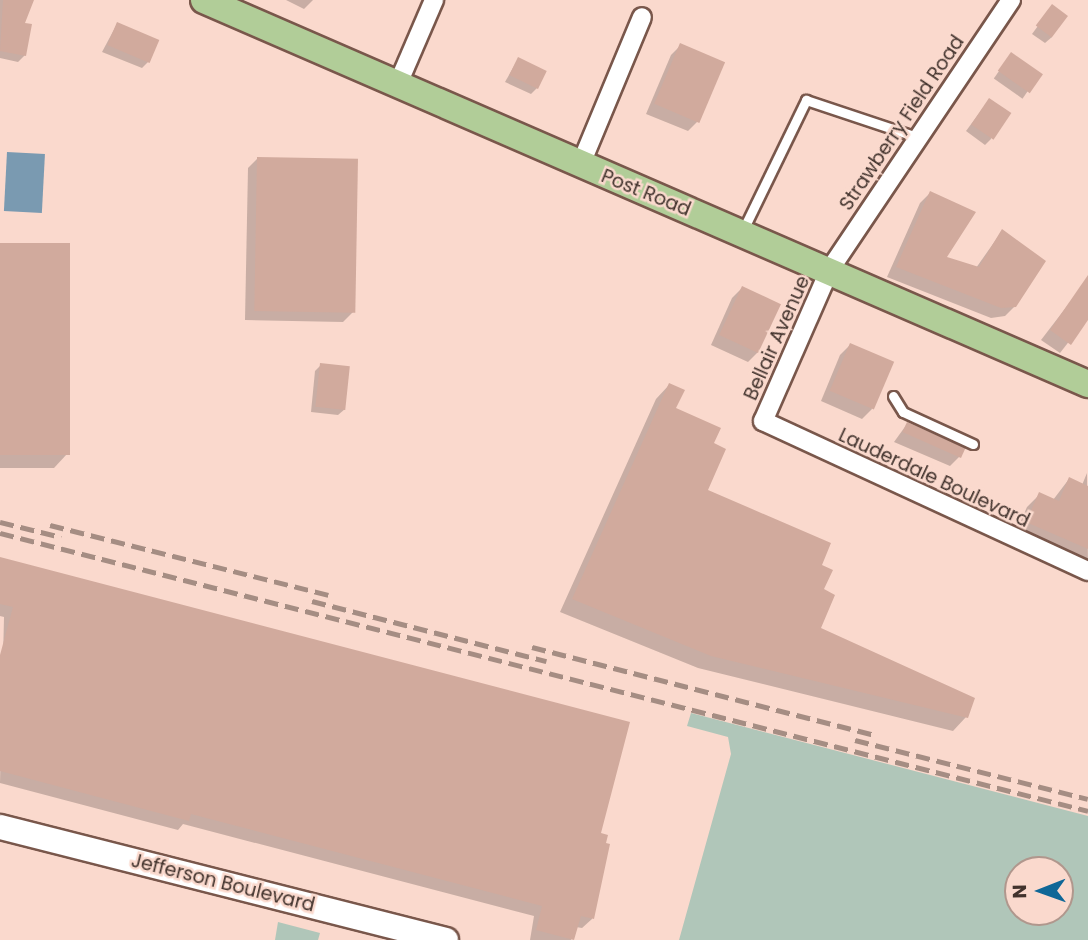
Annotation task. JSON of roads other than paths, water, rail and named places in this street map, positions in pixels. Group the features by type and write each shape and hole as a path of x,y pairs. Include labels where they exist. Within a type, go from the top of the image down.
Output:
{"main road":[{"name":"Post Road","path":"204,0 580,166 1088,384"},
{"name":"Jefferson Boulevard","path":"0,827 446,940"}],"street":[{"path":"397,86 434,0"},
{"name":"Strawberry Field Road","path":"829,271 1011,0"},
{"path":"580,166 642,17"},
{"name":"Bellair Avenue","path":"763,421 829,271"},
{"name":"Lauderdale Boulevard","path":"763,421 1088,571"}],"lane":[{"path":"741,233 806,100 917,137"},
{"path":"893,396 903,412 973,444"}],"water":[{"path":"7,152 45,154 42,213 4,211"}],"railway":[{"path":"0,522 61,537"},
{"path":"50,525 328,595"},
{"path":"0,533 1088,811"},
{"path":"312,601 546,661"},
{"path":"532,647 874,735"},
{"path":"855,740 1088,799"}]}
